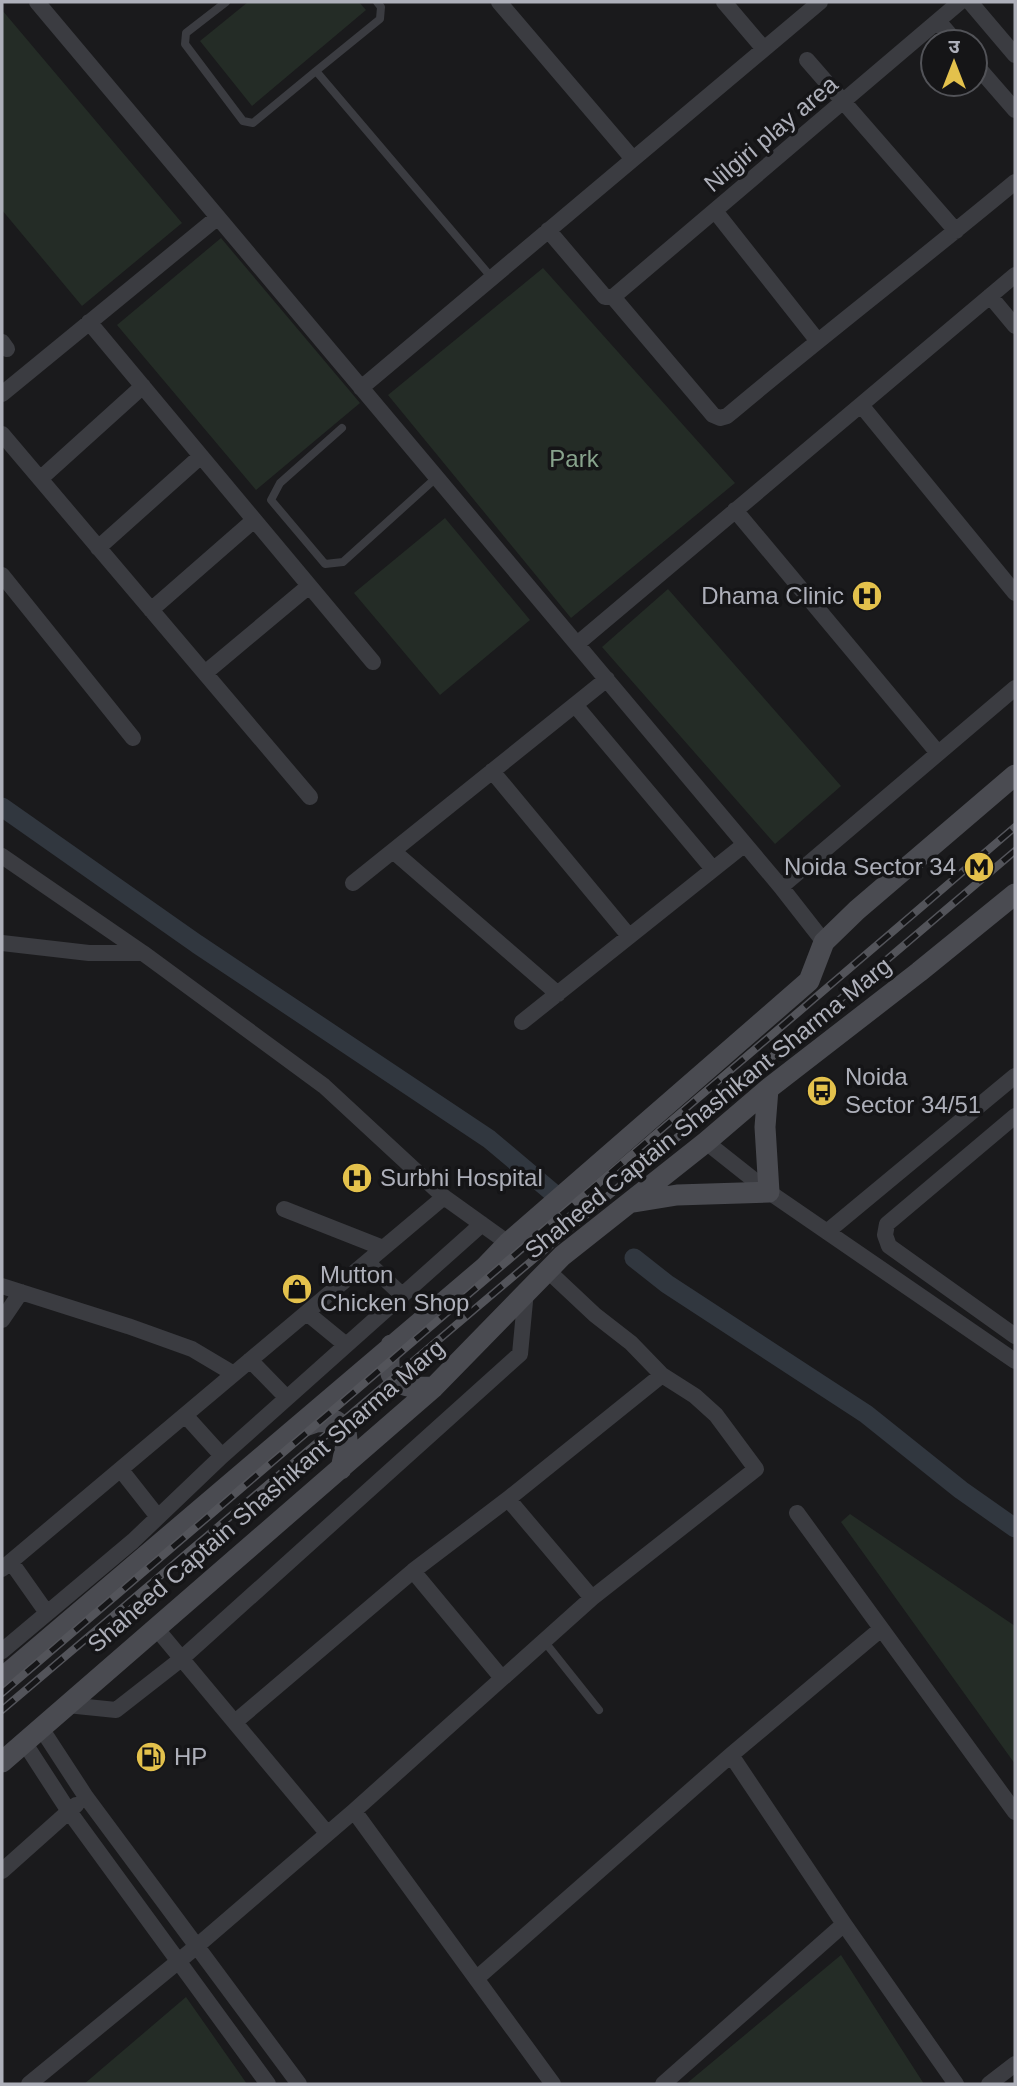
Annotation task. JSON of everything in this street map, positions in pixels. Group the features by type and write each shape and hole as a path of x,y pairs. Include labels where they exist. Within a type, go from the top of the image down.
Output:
{"main road":[{"name":"Shaheed Captain Shashikant Sharma Marg","path":"2,1678 485,1266 508,1242 809,981 824,942 857,910 1015,775"},
{"name":"Shaheed Captain Shashikant Sharma Marg","path":"2,1762 434,1387 554,1263 768,1089 1015,894"},
{"path":"623,1207 677,1195 769,1192 765,1127 768,1089"},
{"path":"391,1345 387,1363 389,1373 395,1381 415,1388 434,1387"},
{"path":"294,1429 316,1422 336,1421 346,1431 347,1440 341,1469"}],"street":[{"path":"37,2 577,643 824,942"},
{"path":"499,2 633,159"},
{"path":"724,2 764,49"},
{"path":"362,388 820,2"},
{"name":"Nilgiri play area","path":"611,298 960,2"},
{"path":"970,2 1009,35 1015,55"},
{"path":"939,22 944,28"},
{"path":"807,60 956,231"},
{"path":"989,80 1015,110"},
{"path":"548,230 713,415 720,418 727,416 817,340 1015,182"},
{"path":"715,211 817,340"},
{"path":"2,394 218,217"},
{"path":"577,643 1015,275"},
{"path":"990,296 1015,326"},
{"path":"89,322 373,662"},
{"path":"40,479 143,386"},
{"path":"861,405 1015,593"},
{"path":"2,434 310,797"},
{"path":"98,548 201,456"},
{"path":"735,510 938,753"},
{"path":"151,610 254,520"},
{"path":"2,575 134,738"},
{"path":"205,673 309,586"},
{"path":"353,883 607,679"},
{"path":"781,887 1015,688"},
{"path":"575,705 713,869"},
{"path":"492,771 629,936"},
{"path":"522,1023 745,844"},
{"path":"393,851 558,994"},
{"path":"2,856 143,953 324,1086 444,1197 508,1242"},
{"path":"2,943 89,953 143,953"},
{"path":"828,1231 1015,1076"},
{"path":"1015,1116 887,1224 885,1235 889,1245 1015,1336"},
{"path":"706,1142 769,1192 1015,1361"},
{"path":"47,1613 7,1565 444,1197"},
{"path":"284,1209 383,1248"},
{"path":"2,1651 158,1517 222,1456 482,1224"},
{"path":"367,1262 402,1295"},
{"path":"29,2084 197,1946 354,1811 592,1598 755,1469 716,1415 695,1396 662,1375 631,1343 595,1315 554,1263"},
{"path":"2,1286 192,1349 234,1374"},
{"path":"67,1705 116,1710 180,1660 520,1354 526,1291"},
{"path":"2,1320 21,1292"},
{"path":"307,1313 346,1345"},
{"path":"250,1360 287,1398"},
{"path":"235,1722 413,1571 508,1499 662,1375"},
{"path":"185,1415 222,1456"},
{"path":"121,1470 158,1517"},
{"path":"508,1499 592,1598"},
{"path":"797,1513 1015,1812"},
{"path":"413,1571 502,1677"},
{"path":"156,1628 327,1833"},
{"path":"477,1978 731,1755 881,1629"},
{"path":"41,1728 86,1797 299,2084"},
{"path":"24,1742 68,1811 268,2084"},
{"path":"731,1755 844,1924 956,2084"},
{"path":"2,1871 86,1797"},
{"path":"354,1811 553,2084"},
{"path":"663,2084 844,1924"},
{"path":"989,2084 1015,2064"}],"lane":[{"path":"226,2 186,33 185,44 243,121 253,123 380,19 381,7 377,2"},
{"path":"316,71 492,278"},
{"path":"342,428 281,483 271,500 325,564 343,562 437,477"},
{"path":"544,1641 599,1710"}],"green space":[{"path":"248,2 359,2 366,10 252,106 200,41"},
{"path":"2,10 182,223 82,306 2,210"},
{"path":"221,238 360,403 256,490 117,325"},
{"name":"Park","path":"543,268 735,483 571,618 388,395"},
{"path":"445,518 530,620 440,695 354,593"},
{"path":"668,589 841,786 775,844 602,647"},
{"path":"850,1514 1015,1626 1015,1764 841,1522"},
{"path":"841,1955 924,2084 686,2084"},
{"path":"186,1997 247,2084 84,2084"}],"waterway":[{"path":"2,807 197,944 489,1139 559,1198"},
{"path":"634,1258 667,1284 866,1414 961,1490 1015,1528"}],"railway":[{"path":"2,1693 1015,827"},
{"path":"2,1710 1015,851"}],"place":[{"name":"Dhama Clinic","path":"867,596"},
{"name":"Noida Sector 34","path":"979,867"},
{"name":"Noida Sector 34/51","path":"822,1091"},
{"name":"Surbhi Hospital","path":"357,1178"},
{"name":"Mutton Chicken Shop","path":"297,1289"},
{"name":"HP","path":"151,1757"}]}
